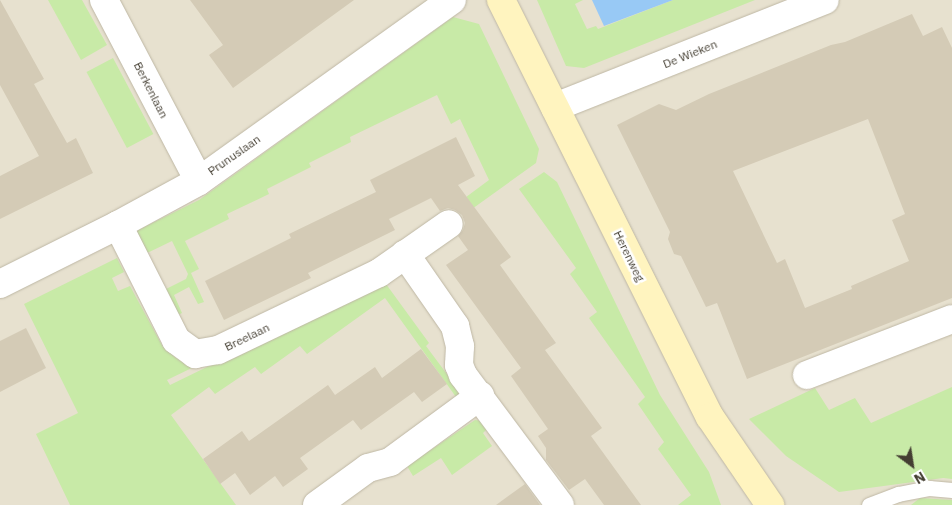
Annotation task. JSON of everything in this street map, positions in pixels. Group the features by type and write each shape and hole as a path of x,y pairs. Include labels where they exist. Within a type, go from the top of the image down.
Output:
{"street":[{"name":"Berkenlaan","path":"104,0 198,181"},
{"name":"Prunuslaan","path":"0,284 198,181 452,0"},
{"name":"Herenweg","path":"501,0 710,417 770,505"},
{"name":"De Wieken","path":"555,107 825,0"},
{"name":"Breelaan","path":"118,224 176,340 195,354 218,350 380,273 449,224"},
{"path":"405,254 455,326 460,346 459,365 463,375 560,505"},
{"path":"806,375 952,319"},
{"path":"317,505 368,468 390,462 480,396"}],"lane":[{"path":"869,505 898,494 929,488 952,490"}],"shaded area":[{"path":"0,0 952,0 952,505 0,505"}],"green space":[{"path":"48,0 82,0 107,45 81,60"},
{"path":"537,0 583,0 575,4 587,29 596,26 598,29 673,0 755,0 584,68 566,66"},
{"path":"453,17 479,24 539,149 536,163 465,214 458,203 489,180 460,119 451,124 437,95 350,137 351,142 309,163 311,167 267,189 269,194 227,214 229,219 185,241 199,269 191,273 204,302 198,304 189,287 174,295 182,313 176,316 164,290 186,279 188,274 172,241 143,255 136,231 199,200"},
{"path":"113,58 153,134 127,148 87,72"},
{"path":"544,172 557,182 660,395 709,472 721,505 678,505 691,495 658,449 664,442 638,404 645,397 589,318 597,312 570,274 576,268 519,189"},
{"path":"117,258 124,272 112,278 118,291 130,286 163,347 176,358 198,365 167,380 170,385 211,365 232,359 386,284 429,343 426,346 461,393 456,397 385,298 307,354 300,346 261,374 255,367 215,394 209,387 171,415 236,505 70,505 36,434 78,413 24,304"},
{"path":"952,387 952,479 943,478 839,492 786,456 749,419 815,388 829,410 855,398 871,423"},
{"path":"475,420 483,421 488,428 483,433 492,446 452,475 441,458 413,476 407,466"},
{"path":"920,498 952,500 952,505 911,505"}],"water":[{"path":"592,0 673,0 604,26"}],"building":[{"path":"0,0 44,79 34,84 67,143 76,138 93,173 0,219 0,176 39,156 0,85"},
{"path":"190,0 354,0 233,88 209,55 223,45"},
{"path":"912,14 923,36 942,27 952,48 952,298 747,379 717,303 706,307 681,256 674,254 668,239 670,232 617,125 659,104 676,110 709,94 831,45 845,42","holes":["868,119 905,214 892,220 909,261 851,286 852,289 805,308 785,259 777,263 733,171"]},
{"path":"456,137 475,176 458,185 511,257 500,265 556,343 545,350 602,428 591,436 641,505 604,505 585,479 569,490 546,460 546,448 538,436 548,429 511,376 521,368 446,265 468,250 458,236 463,230 465,223 462,215 448,208 440,211 431,198 389,219 395,230 308,273 311,278 224,320 205,281 291,238 289,234 376,192 370,180"},
{"path":"26,328 46,368 0,392 0,341"},
{"path":"421,349 447,384 422,402 414,392 361,430 353,420 300,458 308,469 283,487 275,476 250,495 235,473 220,484 203,459 242,431 249,441 328,385 335,395 375,367 382,378"},
{"path":"525,484 540,505 496,505"}]}
